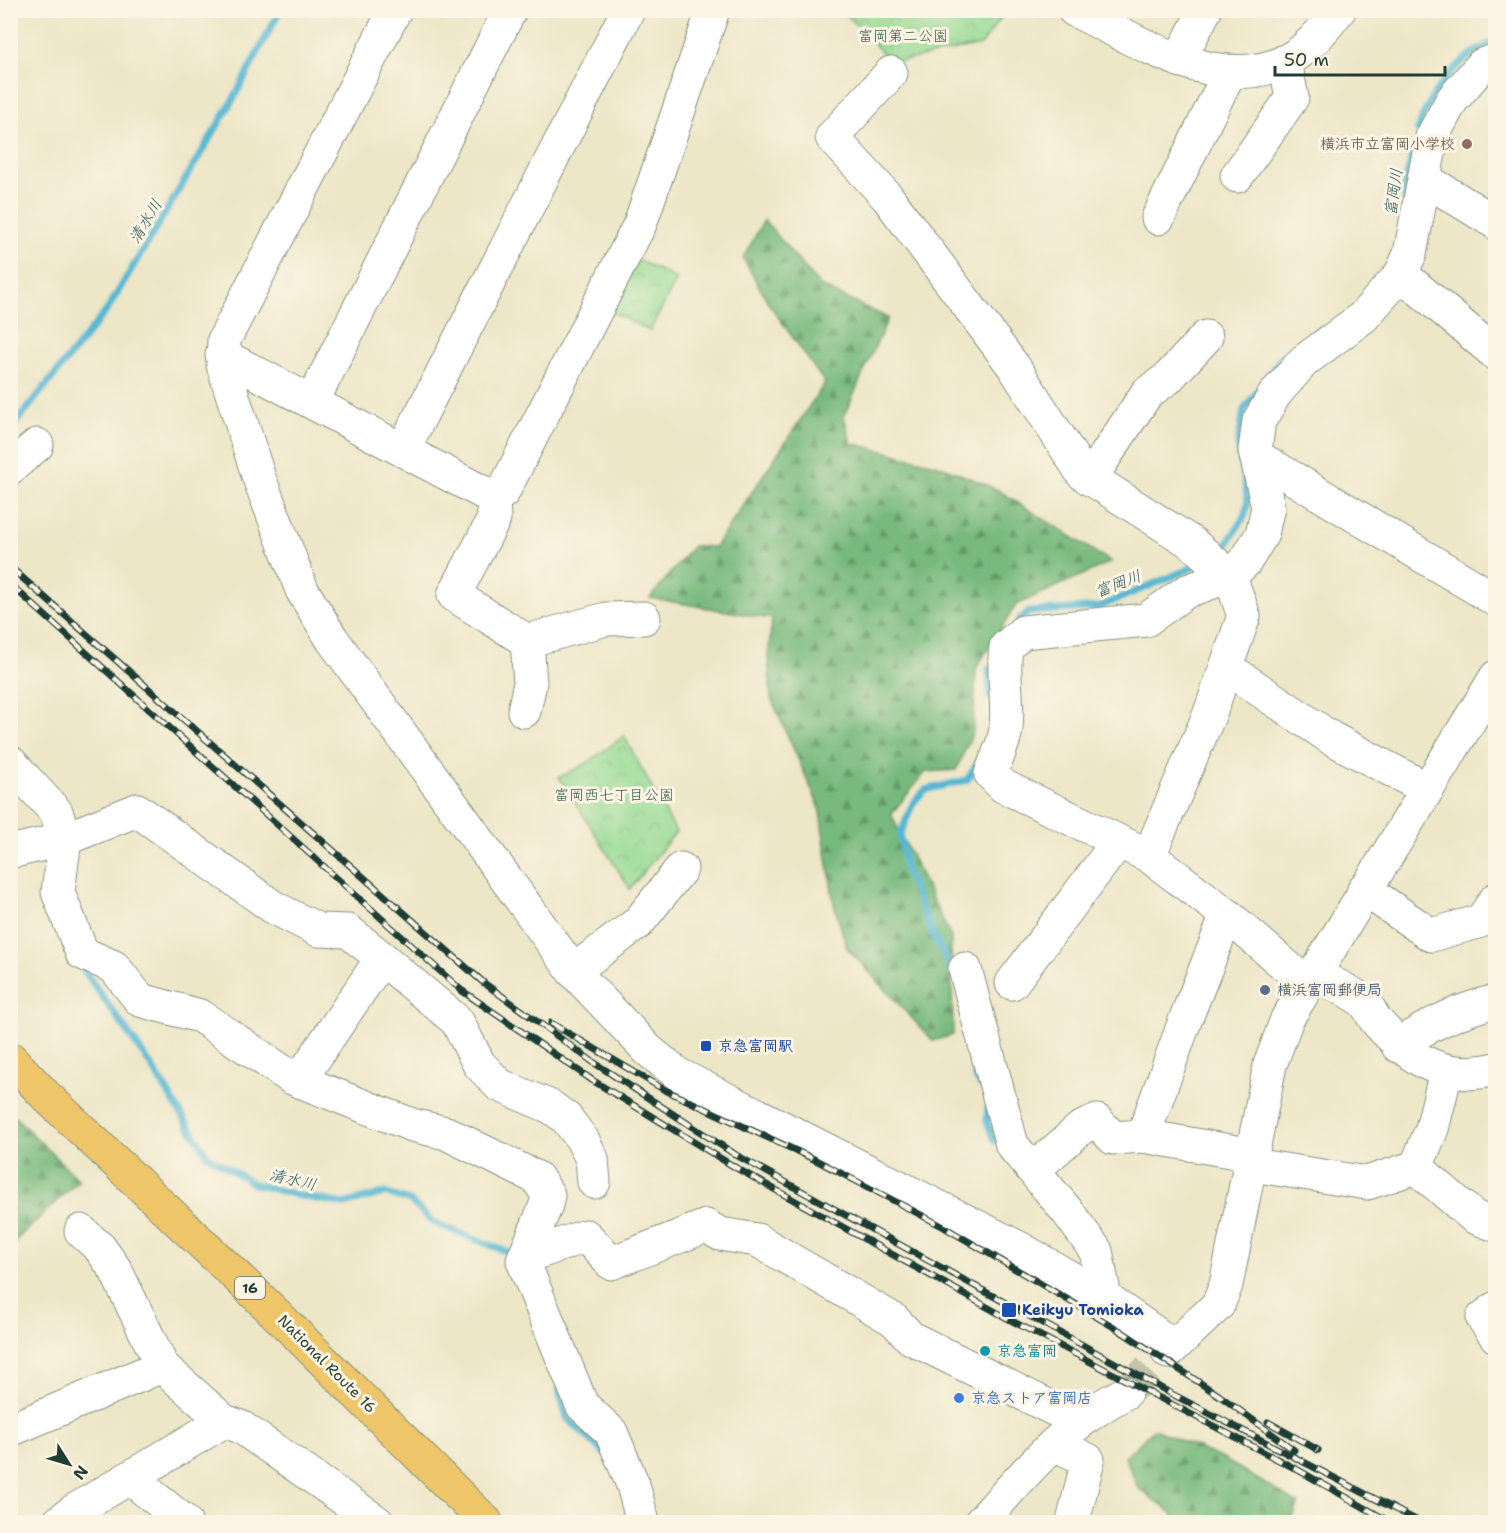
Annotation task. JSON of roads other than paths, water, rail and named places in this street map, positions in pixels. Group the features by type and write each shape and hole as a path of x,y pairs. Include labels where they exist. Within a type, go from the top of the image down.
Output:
{"highway":[{"name":"National Route 16","path":"10,1058 46,1096 270,1308 486,1522"}],"street":[{"path":"395,10 224,340 222,355 231,395 258,475 302,591 332,639 573,971 648,1050 679,1075 1021,1249 1105,1298 1171,1349 1218,1305 1226,1285 1270,1065 1287,1018 1496,677"},
{"path":"312,402 510,10"},
{"path":"403,450 628,10"},
{"path":"1179,60 1205,10"},
{"path":"1080,12 1179,60 1204,69 1228,73 1285,62 1319,34 1339,10"},
{"path":"493,497 503,492 633,239 692,68 705,39 712,11"},
{"path":"1496,60 1482,65 1452,100 1432,137 1426,180 1410,254 1401,274 1363,317 1304,361 1275,394 1259,421 1256,456 1268,507 1262,534 1245,562 1230,576 1187,591 1146,620 1023,632 1006,647 1003,667 1006,726 1003,747 991,774 1003,786 1149,856 1310,979 1365,1002 1373,1018 1398,1046 1422,1062 1446,1072 1496,1069"},
{"path":"1237,176 1292,98 1285,62"},
{"path":"891,73 832,137 888,198 1014,367 1082,473 1192,543 1230,576 1244,616 1227,668 1149,856"},
{"path":"1158,218 1228,73"},
{"path":"1426,180 1496,223"},
{"path":"1401,274 1496,354"},
{"path":"1090,479 1147,393 1167,380 1206,337"},
{"path":"222,355 493,497"},
{"path":"10,468 37,446"},
{"path":"1256,456 1496,600"},
{"path":"493,497 494,519 454,595 527,641 606,619 644,618"},
{"path":"524,711 530,683 527,641"},
{"path":"1227,668 1331,738 1427,789"},
{"path":"10,762 56,812 65,839 58,892 82,953 114,967 140,1000 200,1016 299,1081 412,1125 446,1133 537,1178 548,1195 523,1261 582,1405 611,1432 633,1485 643,1522"},
{"path":"10,852 65,839 137,810 273,908 318,930 348,931 382,958 457,1021 479,1064 499,1085 551,1107 566,1118 582,1139 592,1159 594,1182"},
{"path":"1012,983 1118,842"},
{"path":"573,971 638,923 681,869"},
{"path":"1364,889 1431,935 1481,921 1496,898"},
{"path":"1143,1136 1227,915"},
{"path":"299,1081 382,958"},
{"path":"964,969 1012,1145 1067,1211 1096,1251 1105,1298"},
{"path":"1398,1046 1428,1024 1454,1017 1466,1008 1496,1000"},
{"path":"1033,1170 1081,1128 1097,1121 1113,1138 1143,1136 1367,1183 1416,1167 1432,1129 1446,1072"},
{"path":"1416,1167 1474,1217 1496,1225"},
{"path":"524,1257 586,1236 611,1263 706,1226 720,1234 757,1240 894,1320 911,1338 1080,1422"},
{"path":"81,1231 100,1248 115,1269 162,1366 224,1421 241,1427 376,1522"},
{"path":"1496,1308 1483,1318 1496,1336"},
{"path":"10,1430 162,1366"},
{"path":"981,1522 1054,1444 1094,1409 1125,1393"},
{"path":"65,1517 224,1421"},
{"path":"1054,1444 1088,1460 1073,1522"},
{"path":"130,1478 185,1522"}],"waterway":[{"name":"清水川","path":"10,430 107,310 234,98 280,10"},
{"name":"富岡川","path":"1418,130 1430,101 1447,77 1469,56 1496,40"},
{"name":"富岡川","path":"1405,198 1405,183 1413,153"},
{"name":"富岡川","path":"1218,553 1224,549 1245,515 1248,501 1238,444 1244,410 1282,356 1321,329"},
{"name":"富岡川","path":"1020,619 1029,612 1099,607 1201,564"},
{"name":"富岡川","path":"989,669 990,697"},
{"name":"富岡川","path":"953,972 934,937 906,871 900,835 913,803 925,790 967,780 980,760"},
{"name":"清水川","path":"80,965 150,1064 207,1155 254,1184 300,1196 344,1204 385,1193 410,1201 434,1223 515,1255"},
{"name":"富岡川","path":"973,1061 976,1078 982,1087"},
{"name":"富岡川","path":"988,1108 987,1121 995,1141"},
{"name":"清水川","path":"558,1388 567,1418 604,1453"}],"tunnel":[{"path":"1125,1393 1168,1352"}],"railway":[{"path":"10,567 484,983 593,1062 736,1155 1172,1394 1420,1522"},
{"path":"10,584 461,990 592,1080 738,1169 1016,1323 1298,1470 1390,1522"},
{"path":"551,1023 663,1089 816,1160 944,1227 1119,1330 1220,1396 1294,1450"},
{"path":"1268,1422 1318,1450"}],"place":[{"name":"横浜市立富岡小学校","path":"1467,144"},
{"name":"横浜富岡郵便局","path":"1265,990"},
{"name":"京急富岡駅","path":"706,1046"},
{"name":"Keikyu Tomioka","path":"1009,1310"},
{"name":"京急富岡","path":"985,1351"},
{"name":"京急ストア富岡店","path":"959,1398"}],"park label":[{"name":"富岡第二公園","path":"903,36"},
{"name":"富岡西七丁目公園","path":"614,795"}]}
